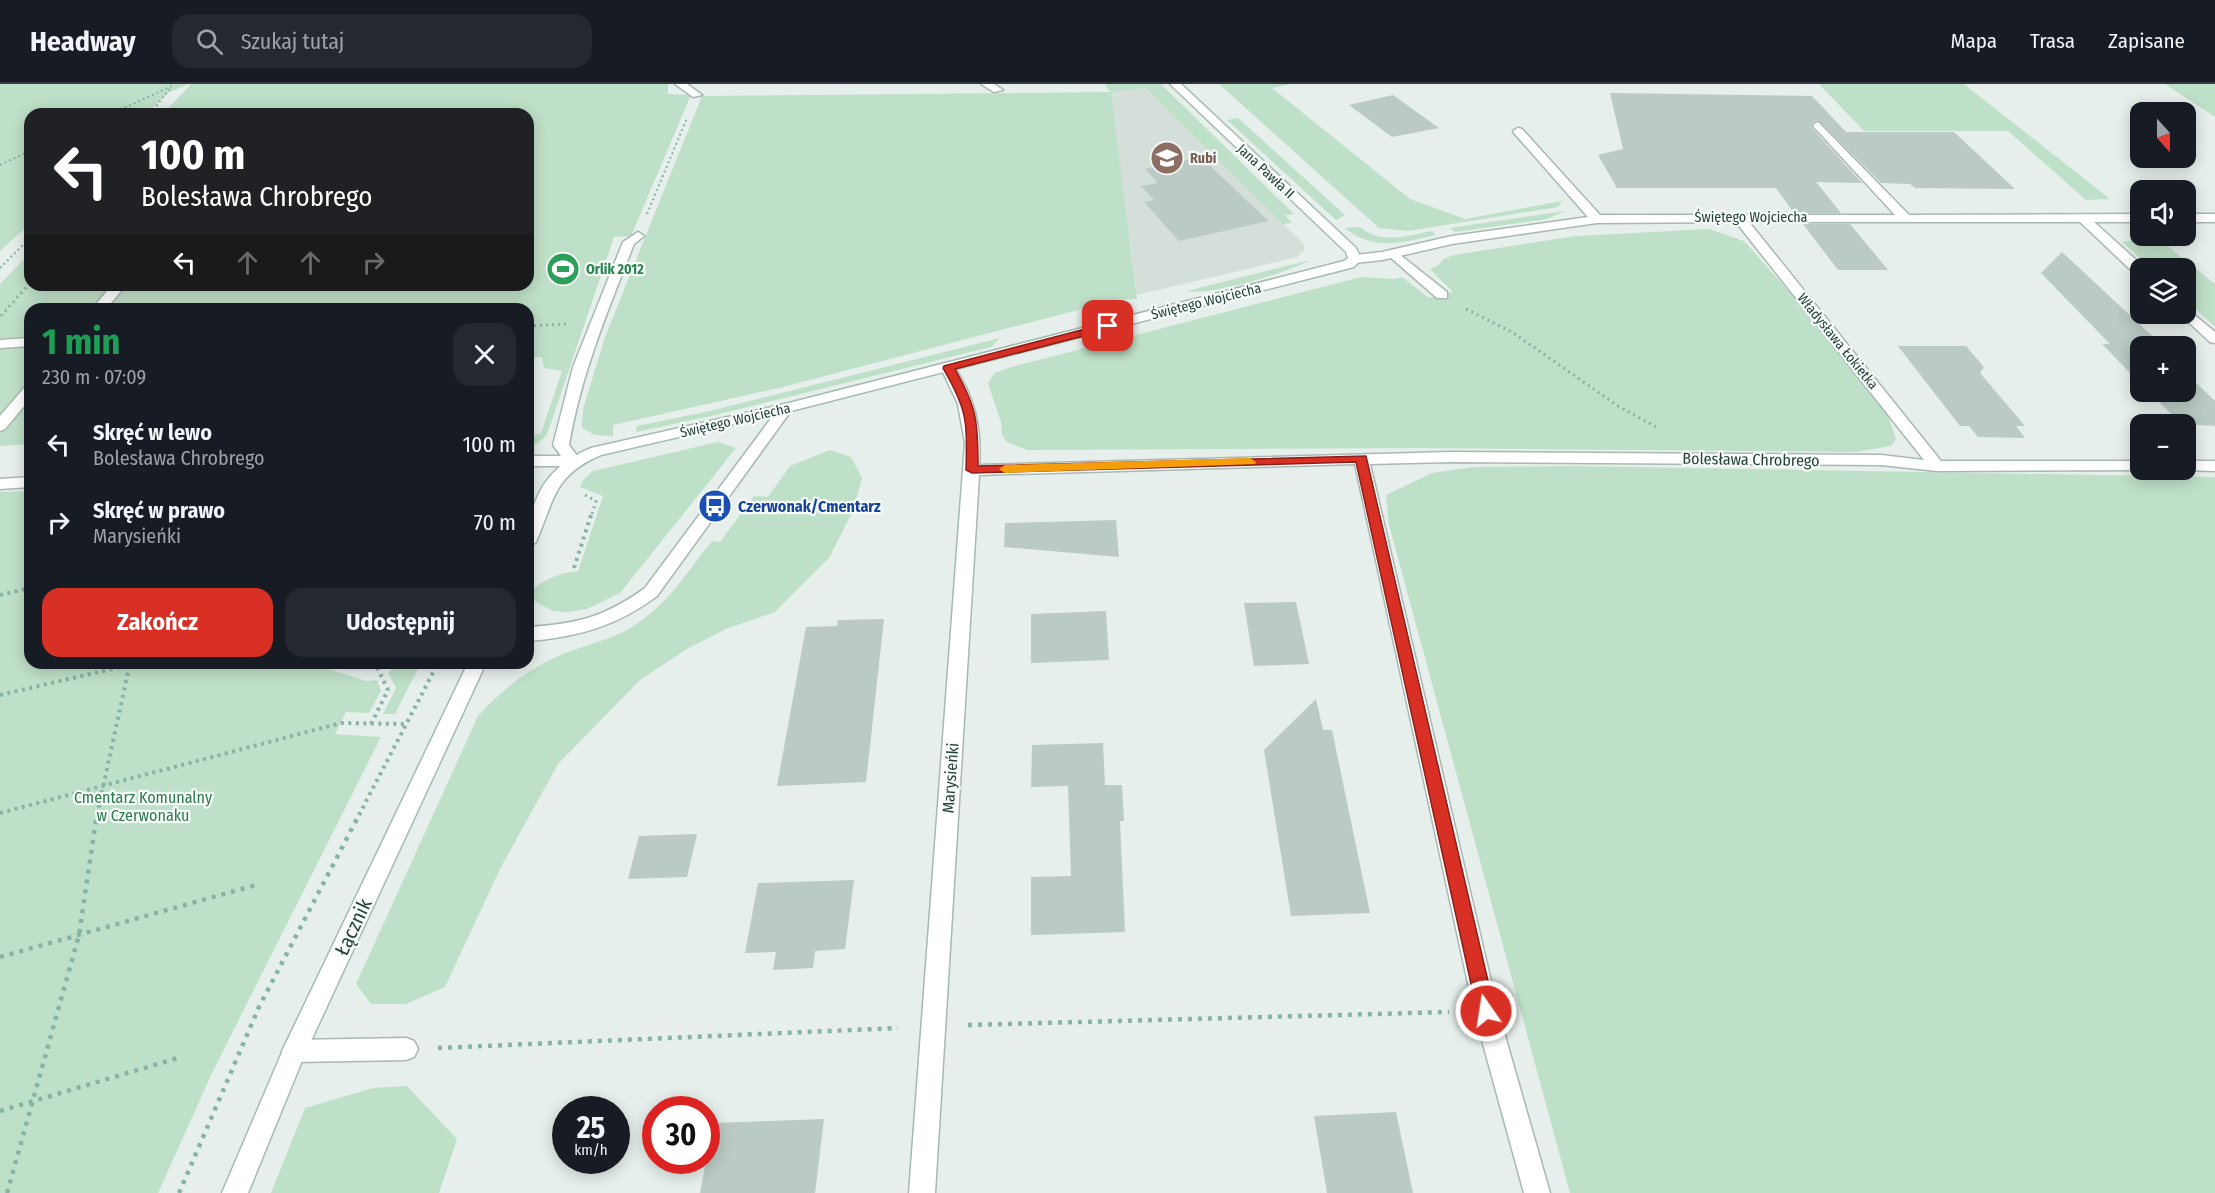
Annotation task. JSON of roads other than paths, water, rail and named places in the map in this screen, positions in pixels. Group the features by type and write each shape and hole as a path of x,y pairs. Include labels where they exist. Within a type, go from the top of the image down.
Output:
{"street":[{"path":"680,84 697,95"},
{"path":"986,84 998,90"},
{"name":"Jana Pawła II","path":"1175,84 1352,251 1355,258"},
{"path":"1818,125 1904,217"},
{"path":"1518,131 1597,219"},
{"name":"Władysława Łokietka","path":"1738,217 1937,466"},
{"path":"2082,218 2130,262"},
{"name":"Świętego Wojciecha","path":"573,461 596,451 948,368 1349,264 1355,258 1394,254 1452,240 1597,219 2130,218"},
{"path":"2196,218 2215,218"},
{"path":"573,461 561,445 568,411 591,340 629,242 638,236"},
{"path":"1394,254 1442,295"},
{"path":"104,303 114,291"},
{"path":"2196,321 2215,339"},
{"path":"0,344 24,342"},
{"name":"Marysieńki","path":"922,1193 972,470 972,420 964,394 948,368"},
{"path":"0,426 24,397"},
{"path":"534,634 567,632 600,624 628,609 651,592 786,408"},
{"path":"1361,458 1486,1011 1537,1193"},
{"name":"Bolesława Chrobrego","path":"972,470 1361,458 1716,458 1881,460 1937,466 2130,466"},
{"path":"534,461 573,461"},
{"path":"534,528 556,476 573,461"},
{"path":"2196,466 2215,466"},
{"path":"0,484 24,482"},
{"name":"Łącznik","path":"235,1193 294,1051 474,669"},
{"path":"294,1051 406,1049"}],"place":[{"name":"Rubi","path":"1167,158"},
{"name":"Orlik 2012","path":"563,269"},
{"name":"Czerwonak/Cmentarz","path":"715,506"}],"park label":[{"name":"Cmentarz Komunalny w Czerwonaku","path":"143,806"}]}
